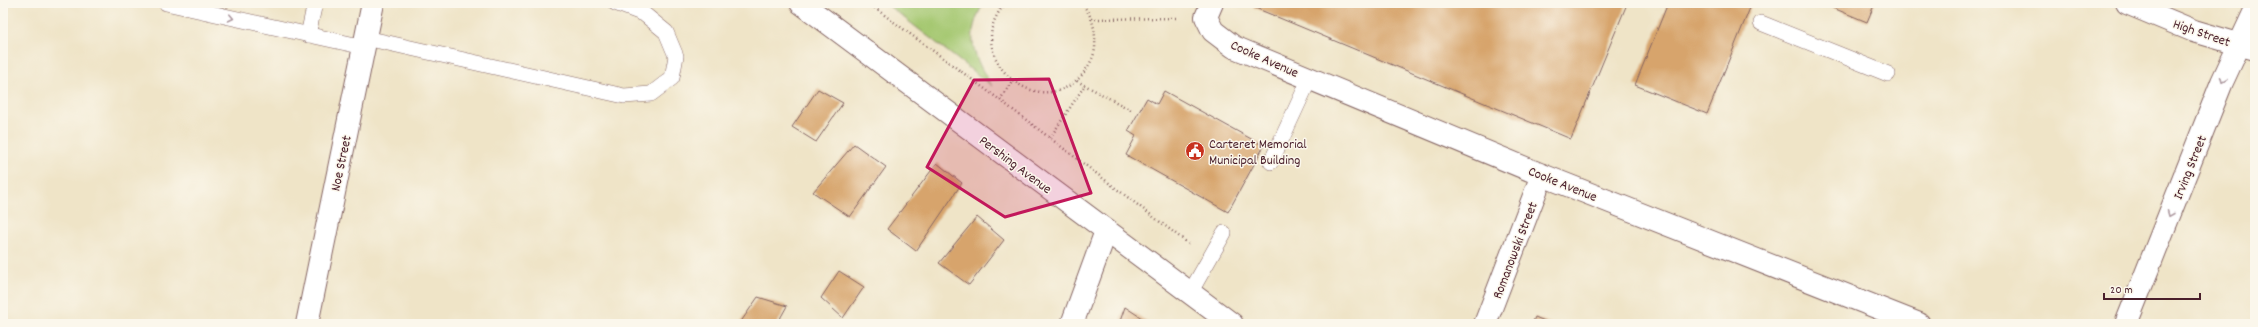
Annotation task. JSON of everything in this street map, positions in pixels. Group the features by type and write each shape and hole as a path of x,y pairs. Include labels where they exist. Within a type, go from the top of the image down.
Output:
{"street":[{"name":"Noe Street","path":"307,324 374,3"},
{"name":"Pershing Avenue","path":"801,3 1232,324"},
{"name":"High Street","path":"2127,3 2194,31 2247,46"},
{"name":"Irving Street","path":"2126,324 2247,46 2255,11"},
{"name":"Cooke Avenue","path":"1210,17 1234,47 1542,175 1919,324"},
{"name":"Romanowski Street","path":"1485,324 1542,175"},
{"path":"1072,324 1106,231"}],"lane":[{"path":"166,3 308,35 365,43 624,96 651,94 672,78 676,56 666,32 644,14 615,3"},
{"path":"308,35 315,3"},
{"path":"1761,22 1888,74"},
{"path":"1272,162 1310,78"},
{"path":"1190,293 1224,233"}],"path":[{"path":"868,3 1000,100 1208,259"},
{"path":"992,3 1001,9"},
{"path":"1006,3 1001,9 992,34 992,52 1000,68 1012,81 1027,89 1044,92 1062,89 1077,80 1088,68 1094,52 1096,35 1092,18 1081,3"},
{"path":"1092,18 1210,17"},
{"path":"1077,80 1132,110"},
{"path":"1000,100 1012,81"},
{"path":"1050,138 1086,85"}],"highlighted area":[{"path":"1049,79 1091,193 1005,217 927,167 974,80"}],"green space":[{"path":"885,3 984,3 974,25 973,46 980,65 992,86"}],"building":[{"path":"1255,3 1627,4 1571,139 1253,7"},
{"path":"1668,3 1752,3 1707,114 1635,85"},
{"path":"1821,3 1875,3 1867,22"},
{"path":"818,89 843,103 816,142 792,127"},
{"name":"Carteret Memorial Municipal Building","path":"1164,91 1264,146 1228,212 1126,155 1136,136 1128,131 1147,98 1157,104"},
{"path":"854,144 886,167 850,217 813,192"},
{"path":"937,163 962,183 916,251 887,229"},
{"path":"977,217 1004,240 969,285 939,263"},
{"path":"839,271 864,287 843,318 821,298"},
{"path":"758,297 787,306 777,324 740,323"},
{"path":"1125,307 1151,324 1119,324"},
{"path":"1535,317 1552,324 1532,324"}],"place":[{"name":"Carteret Memorial Municipal Building","path":"1195,151"}]}
